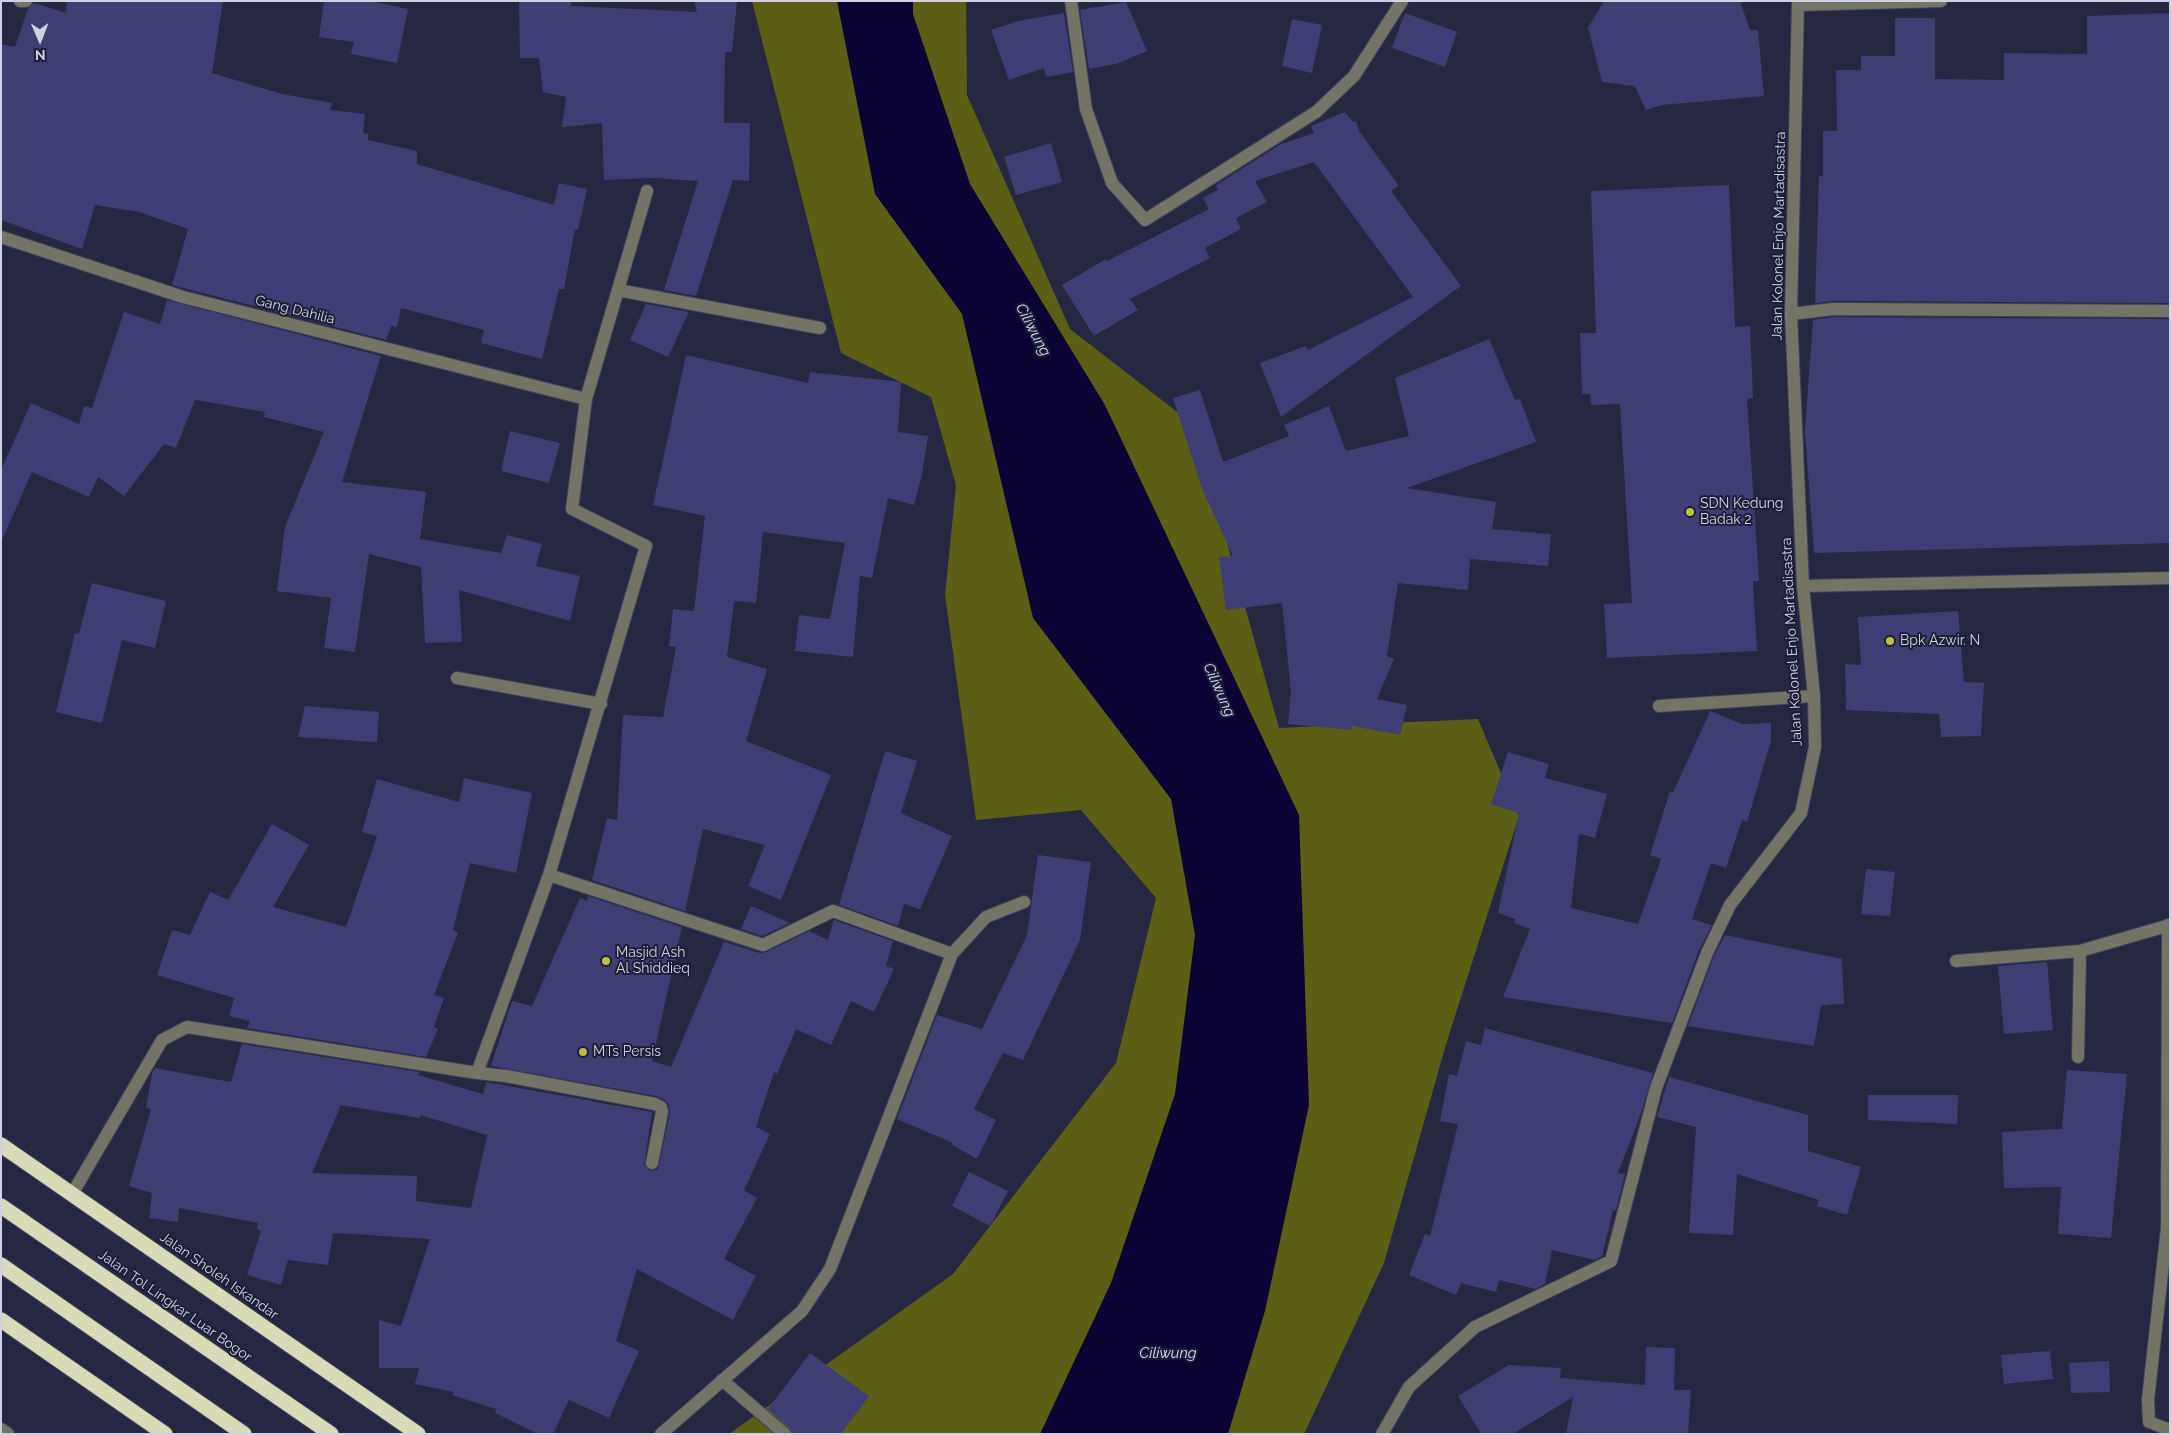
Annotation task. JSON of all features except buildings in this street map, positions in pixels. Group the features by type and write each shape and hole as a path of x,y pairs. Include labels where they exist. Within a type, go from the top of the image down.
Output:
{"highway":[{"name":"Jalan Sholeh Iskandar","path":"1,1145 418,1434"},
{"name":"Jalan Tol Lingkar Luar Bogor","path":"1,1206 330,1434"},
{"path":"1,1265 244,1434"},
{"path":"1,1320 165,1434"}],"street":[{"path":"20,1 26,1"},
{"path":"1071,1 1086,109 1112,183 1145,220 1316,112 1354,76 1402,1"},
{"name":"Jalan Kolonel Enjo Martadisastra","path":"1382,1434 1409,1387 1475,1327 1611,1261 1656,1088 1707,954 1730,905 1801,813 1815,747 1814,696 1803,586 1791,314 1798,3 1941,1"},
{"path":"476,1073 549,875 601,704 646,546 572,509 586,399 647,191"},
{"name":"Gang Dahilia","path":"1,237 183,297 586,399"},
{"path":"618,290 820,328"},
{"path":"1791,314 1833,309 2170,311"},
{"path":"1803,586 2170,578"},
{"path":"457,678 601,704"},
{"path":"1659,706 1814,696"},
{"path":"549,875 763,945 832,911 952,954"},
{"path":"660,1434 802,1311 830,1269 952,954 986,916 1024,902"},
{"path":"1956,962 2080,951 2169,925 2168,1228 2148,1400 2149,1422 2170,1430"},
{"path":"2078,1057 2080,951"},
{"path":"72,1194 162,1040 188,1027 476,1073 506,1076 655,1104 661,1107 662,1112 652,1163"},
{"path":"722,1380 785,1434"},
{"path":"1,1429 8,1434"}],"shaded area":[{"path":"752,1 966,1 967,95 1070,329 1194,425 1279,728 1478,719 1519,816 1447,1041 1384,1263 1304,1434 729,1434 953,1274 1116,1063 1156,898 1081,810 976,820 945,595 956,485 931,397 841,353"}],"water":[{"name":"Ciliwung","path":"837,1 913,1 913,14 970,184 1105,405 1299,815 1309,1105 1265,1311 1228,1434 1040,1434 1111,1283 1175,1094 1195,935 1171,799 1033,618 962,314 875,194"}],"place":[{"name":"SDN Kedung Badak 2","path":"1690,512"},
{"name":"Bpk Azwir. N","path":"1890,641"},
{"name":"Masjid Ash Al Shiddieq","path":"606,961"},
{"name":"MTs Persis","path":"583,1052"}]}
